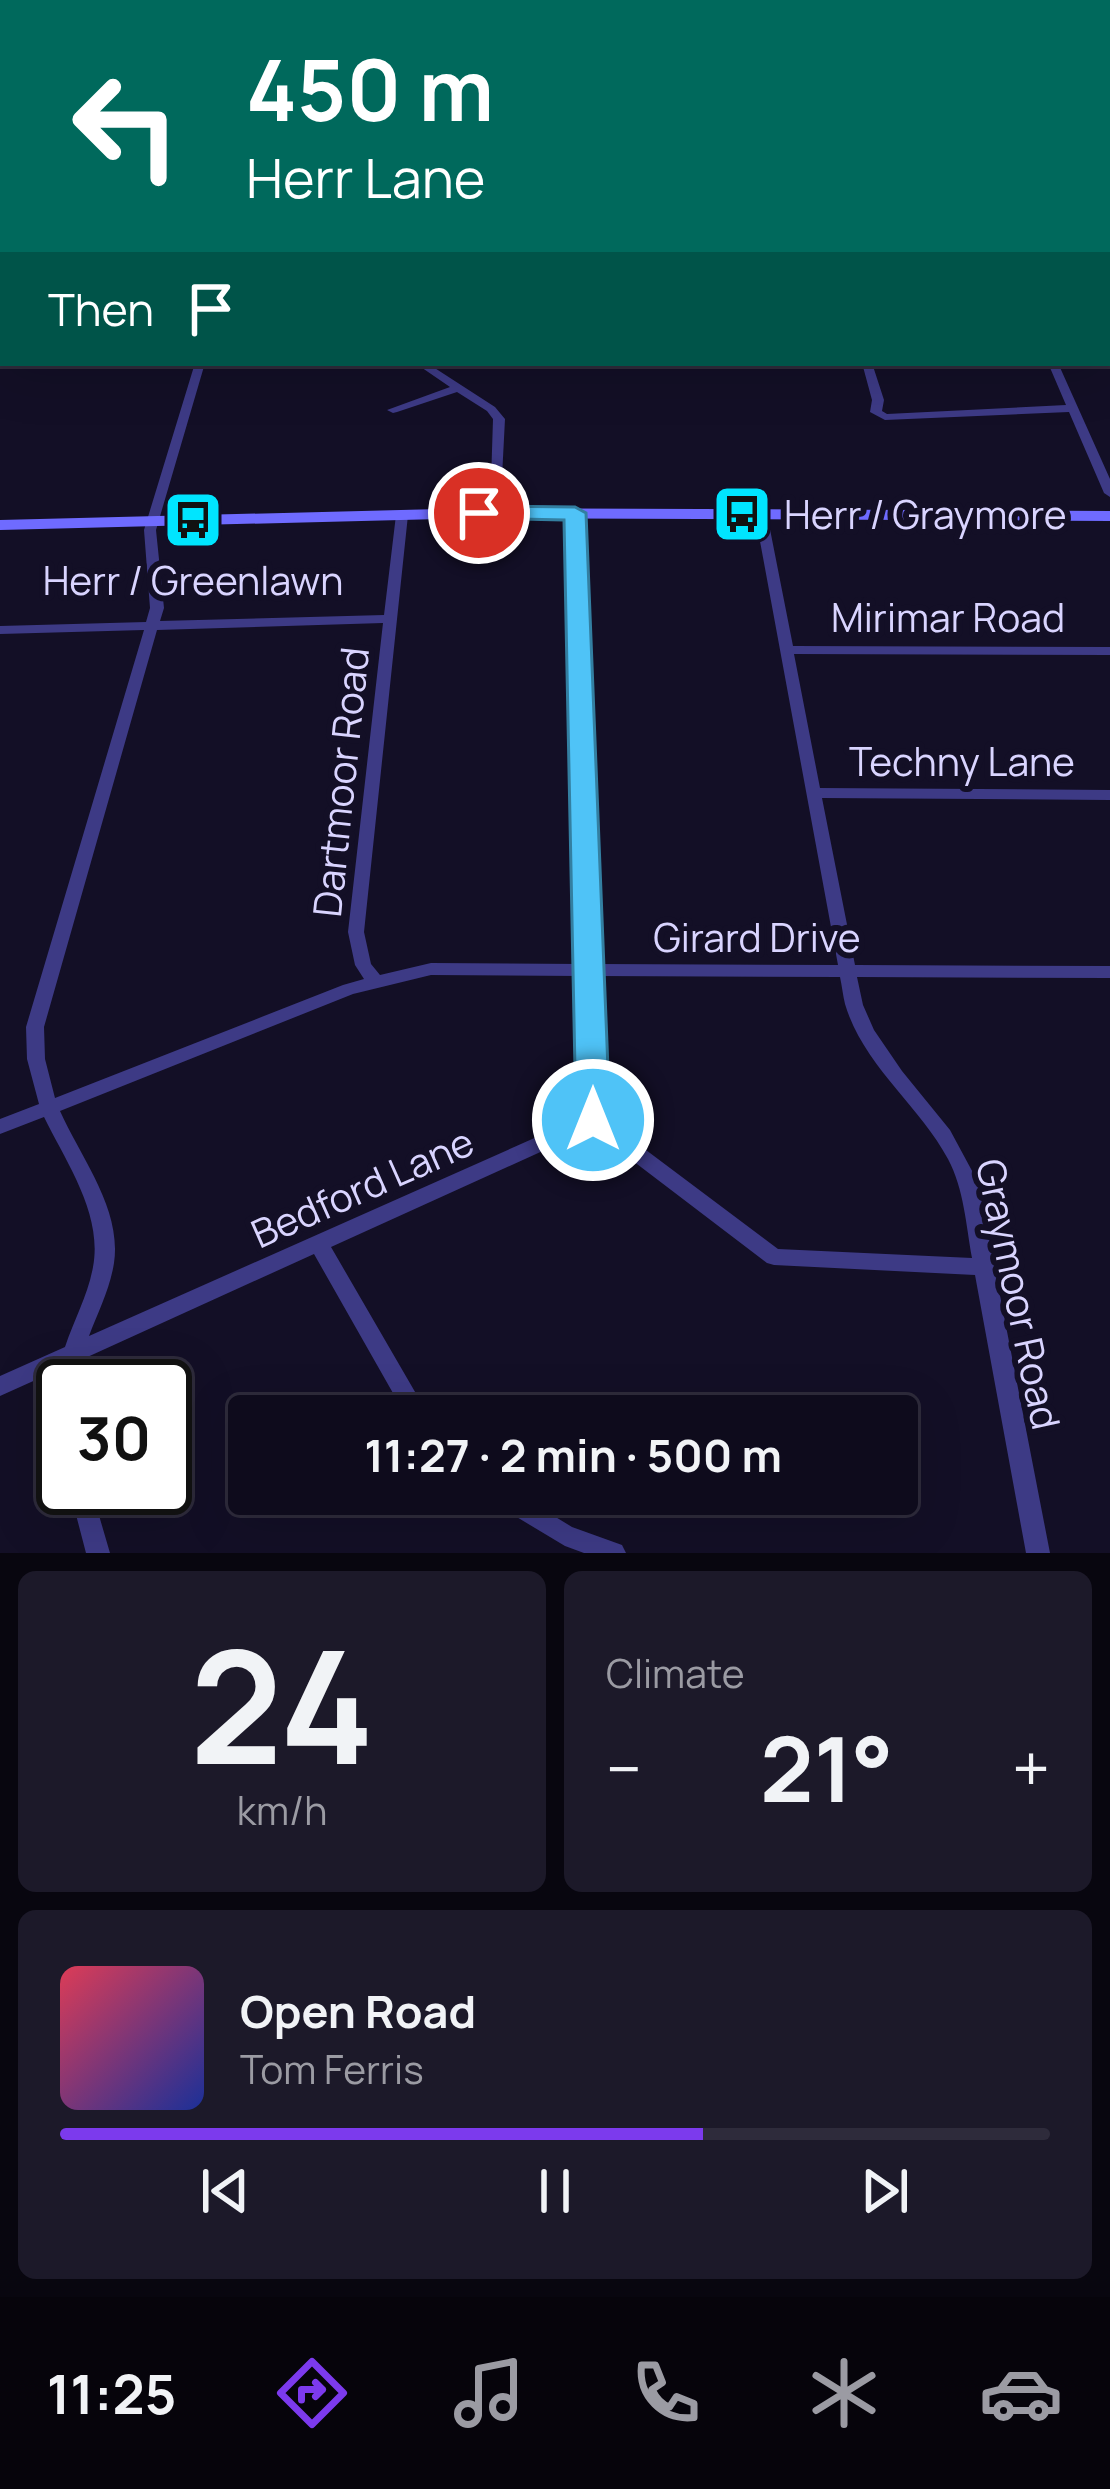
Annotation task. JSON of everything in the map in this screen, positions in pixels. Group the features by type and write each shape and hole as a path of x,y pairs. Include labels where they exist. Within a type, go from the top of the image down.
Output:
{"main road":[{"path":"0,525 496,513 1110,515"}],"street":[{"path":"73,1359 101,1270 105,1240 38,1079 35,1027 159,598 148,545 199,366"},
{"path":"425,366 499,419 496,513"},
{"path":"868,366 878,400 876,412 884,417 1073,408"},
{"path":"1054,366 1110,493"},
{"path":"393,410 459,388"},
{"path":"575,513 593,1120 774,1257 791,1262 985,1267"},
{"name":"Graymoor Road","path":"761,514 848,971 865,1034 900,1086 940,1129 963,1167 1038,1553"},
{"name":"Dartmoor Road","path":"375,981 363,965 356,932 402,515"},
{"path":"0,630 390,619"},
{"name":"Mirimar Road","path":"786,650 1110,651"},
{"name":"Techny Lane","path":"814,793 1110,795"},
{"name":"Girard Drive","path":"0,1127 375,981 431,969 1110,972"},
{"name":"Bedford Lane","path":"0,1386 593,1120"},
{"path":"318,1243 406,1395"},
{"path":"87,1515 98,1553"},
{"path":"532,1515 565,1535 614,1553"}],"place":[{"name":"Herr / Graymore","path":"742,514"},
{"name":"Herr / Greenlawn","path":"193,520"}],"route":[{"path":"479,513 575,513 593,1120"}]}
